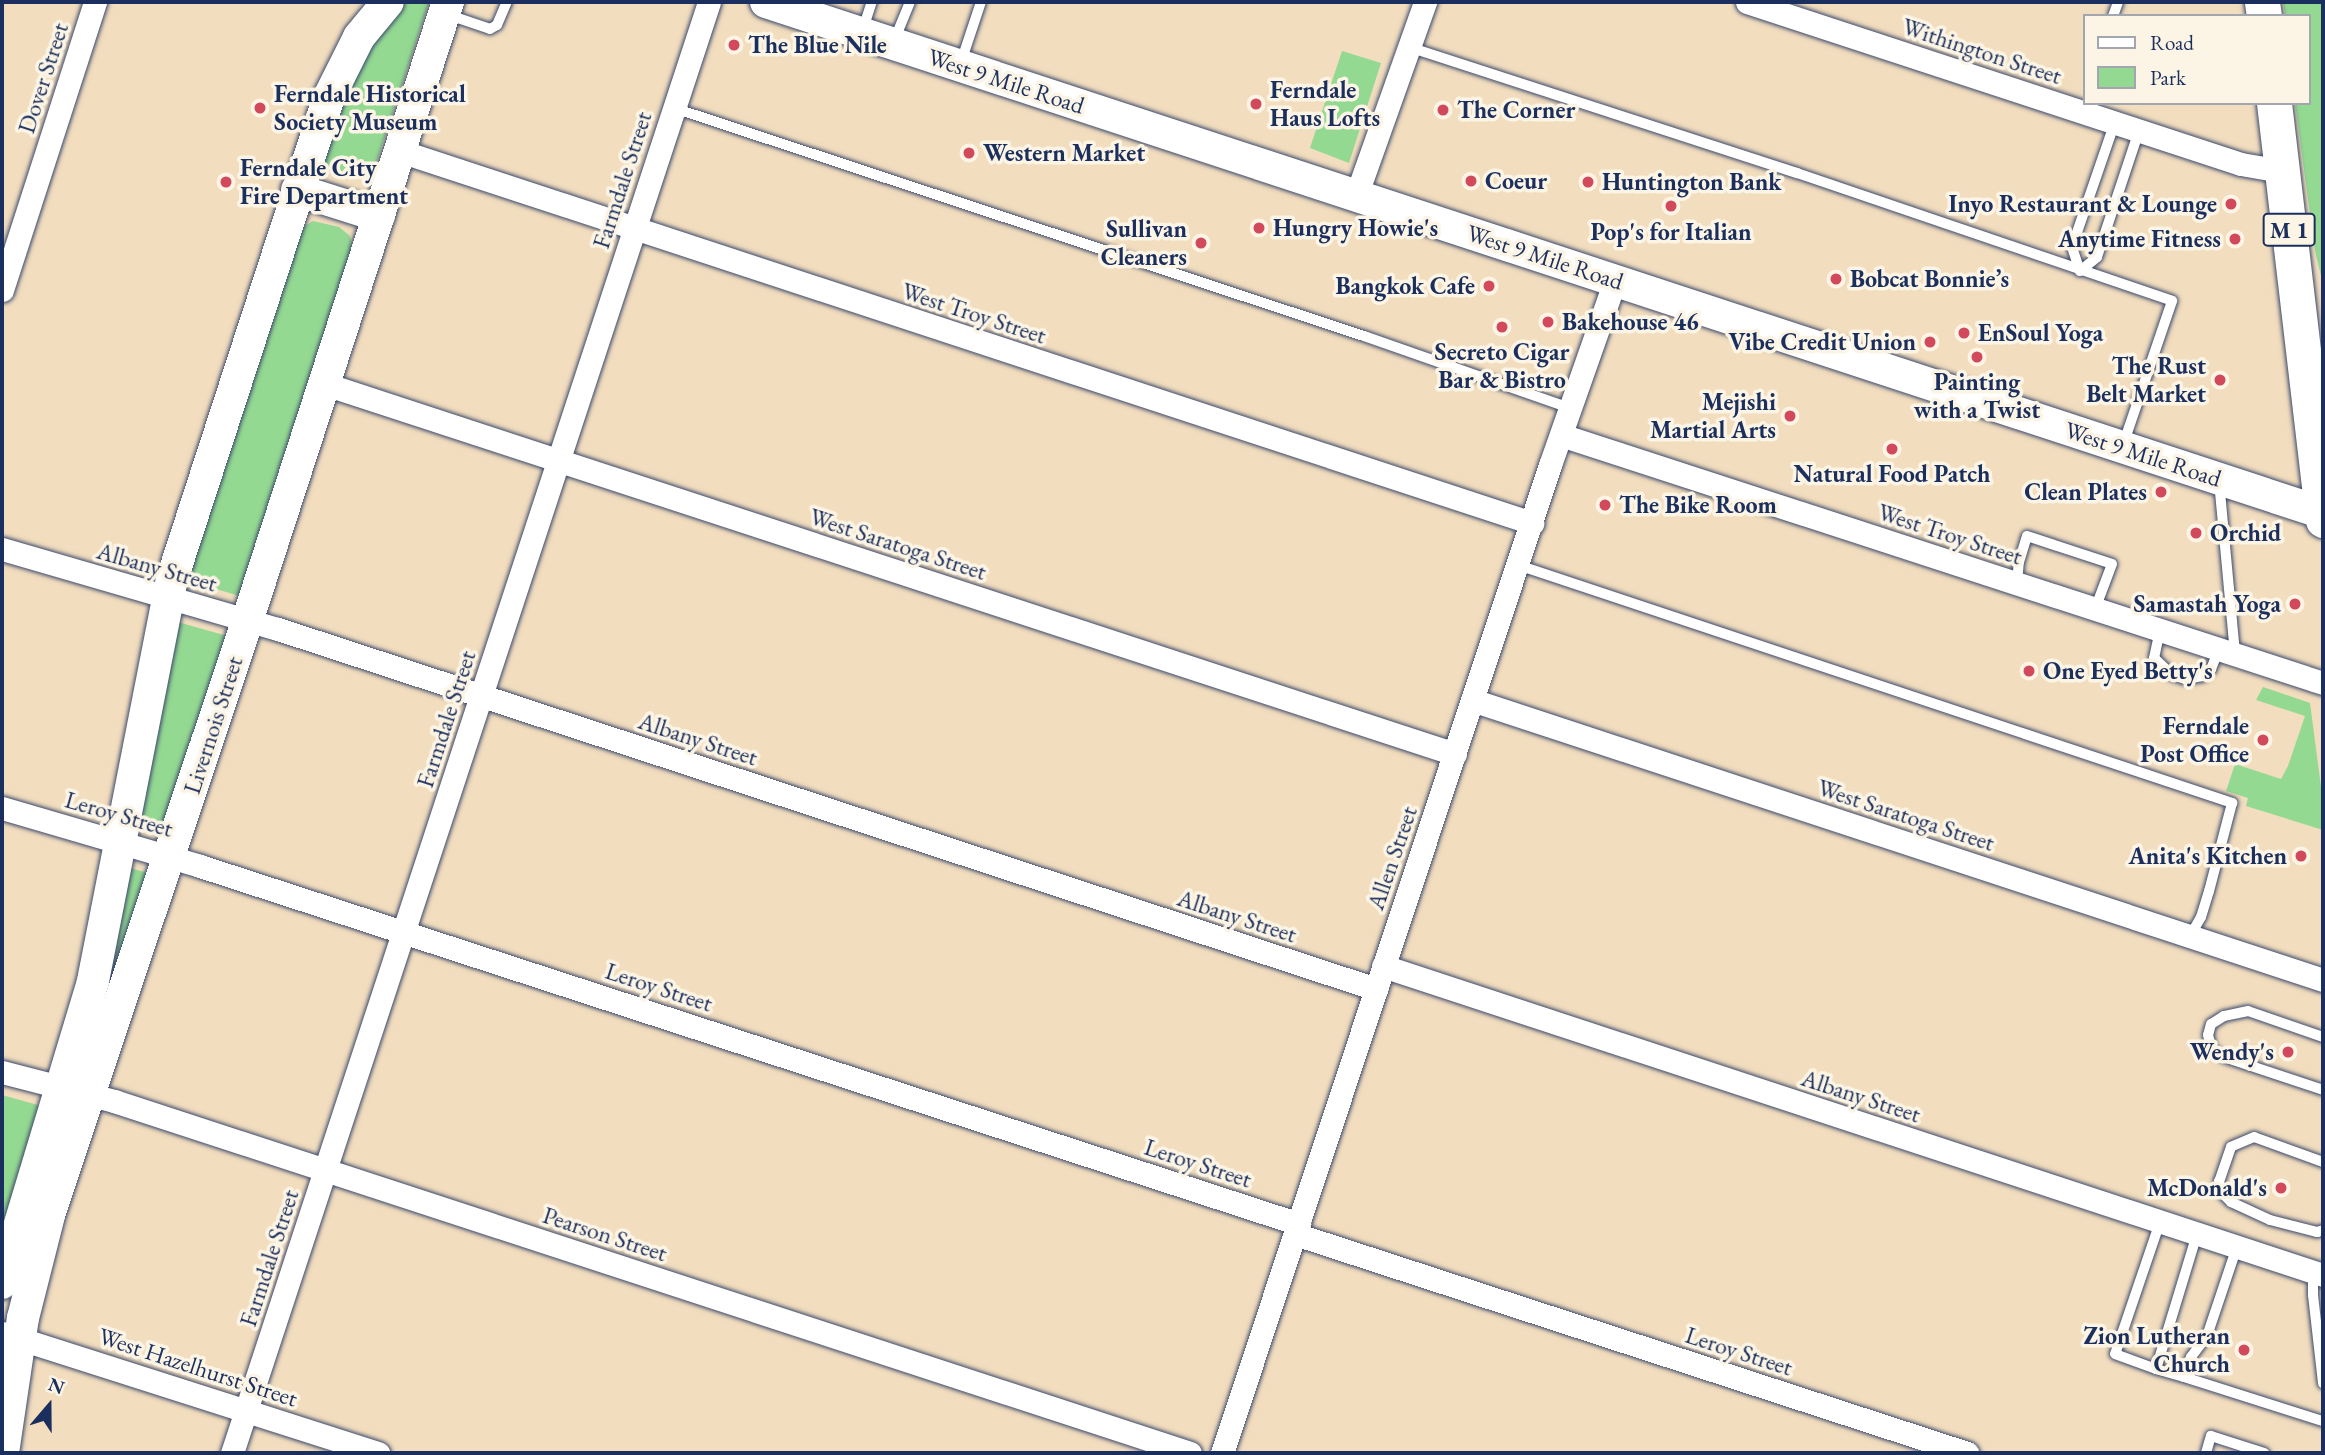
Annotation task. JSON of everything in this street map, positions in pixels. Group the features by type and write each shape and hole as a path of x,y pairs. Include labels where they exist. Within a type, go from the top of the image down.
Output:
{"main road":[{"name":"M 1","path":"2274,105 2316,413 2323,520"}],"street":[{"name":"Dover Street","path":"2,290 95,2"},
{"name":"Farmdale Street","path":"232,1453 709,2"},
{"name":"West 9 Mile Road","path":"766,2 2323,513"},
{"path":"1356,196 1425,2"},
{"name":"Withington Street","path":"1747,2 2083,104"},
{"name":"Livernois Street","path":"4,1453 11,1335 49,1215 75,1092 93,981 168,597 329,97 344,63 378,6"},
{"name":"Livernois Street","path":"2,1283 169,856 446,7"},
{"name":"Withington Street","path":"2085,105 2115,122 2241,164 2282,171"},
{"name":"West Troy Street","path":"400,151 1532,523"},
{"path":"297,190 379,216"},
{"name":"Allen Street","path":"1222,1453 1615,280"},
{"name":"West Saratoga Street","path":"325,383 1455,754"},
{"name":"West Troy Street","path":"1561,435 2323,683"},
{"name":"Albany Street","path":"2,549 248,620 1376,989"},
{"name":"West Saratoga Street","path":"1472,701 2323,980"},
{"name":"Leroy Street","path":"2,808 169,856 404,933 1967,1453"},
{"name":"Albany Street","path":"1383,966 2318,1274"},
{"name":"Pearson Street","path":"2,1072 75,1092 325,1171 1190,1453"},
{"name":"West Hazelhurst Street","path":"11,1335 378,1453"}],"lane":[{"path":"446,7 490,29 497,24 507,2"},
{"path":"862,33 872,2"},
{"path":"893,44 910,2"},
{"path":"960,66 981,2"},
{"path":"1409,47 1784,169 2172,301 2123,447"},
{"path":"674,108 1364,336 1570,408"},
{"path":"2080,271 2072,247 2115,122"},
{"path":"2080,271 2097,257 2139,130"},
{"path":"2160,630 2154,659 2172,675 2185,679 2203,676 2227,652 2219,479"},
{"path":"2017,583 2019,562 2027,536 2112,564 2095,609"},
{"path":"1518,565 2232,803 2201,917 2190,936"},
{"path":"2323,1037 2248,1011 2224,1016 2211,1024 2208,1035 2212,1050 2224,1058 2323,1090"},
{"path":"2323,1162 2254,1137 2231,1147 2219,1181 2220,1191 2231,1202 2270,1220 2317,1232 2323,1230"},
{"path":"2160,1222 2115,1354 2323,1422"},
{"path":"2156,1369 2197,1234"},
{"path":"2184,1377 2191,1357 2207,1336 2236,1247"},
{"path":"2318,1274 2313,1295 2323,1383"},
{"path":"2206,1453 2211,1436 2264,1453"}],"green space":[{"path":"402,2 429,2 375,167 361,179 338,179 324,166 323,158 351,73"},
{"path":"2283,2 2323,2 2323,284 2315,251 2295,105 2311,105 2311,14 2285,14"},
{"path":"1342,51 1381,63 1349,163 1310,148"},
{"path":"313,221 339,227 350,236 354,251 243,597 182,579 301,228"},
{"path":"174,621 231,637 166,835 136,823"},
{"path":"2263,687 2310,703 2323,802 2323,830 2246,806 2248,798 2226,791 2235,764 2281,779 2288,766 2305,716 2256,700"},
{"path":"129,868 153,874 81,1071"},
{"path":"2,1095 45,1107 2,1239"}],"place":[{"name":"The Blue Nile","path":"734,45"},
{"name":"Ferndale Haus Lofts","path":"1256,104"},
{"name":"Ferndale Historical Society Museum","path":"260,108"},
{"name":"The Corner","path":"1443,110"},
{"name":"Western Market","path":"969,153"},
{"name":"Coeur","path":"1471,181"},
{"name":"Ferndale City Fire Department","path":"226,182"},
{"name":"Huntington Bank","path":"1588,182"},
{"name":"Inyo Restaurant & Lounge","path":"2231,204"},
{"name":"Pop's for Italian","path":"1671,206"},
{"name":"Hungry Howie's","path":"1259,228"},
{"name":"Anytime Fitness","path":"2235,239"},
{"name":"Sullivan Cleaners","path":"1201,243"},
{"name":"Bobcat Bonnie’s","path":"1836,279"},
{"name":"Bangkok Cafe","path":"1489,286"},
{"name":"Bakehouse 46","path":"1548,322"},
{"name":"Secreto Cigar Bar & Bistro","path":"1502,327"},
{"name":"EnSoul Yoga","path":"1964,333"},
{"name":"Vibe Credit Union","path":"1930,342"},
{"name":"Painting with a Twist","path":"1977,357"},
{"name":"The Rust Belt Market","path":"2220,380"},
{"name":"Mejishi Martial Arts","path":"1790,416"},
{"name":"Natural Food Patch","path":"1892,449"},
{"name":"Clean Plates","path":"2161,492"},
{"name":"The Bike Room","path":"1605,505"},
{"name":"Orchid","path":"2196,533"},
{"name":"Samastah Yoga","path":"2295,604"},
{"name":"One Eyed Betty's","path":"2029,671"},
{"name":"Ferndale Post Office","path":"2263,740"},
{"name":"Anita's Kitchen","path":"2301,856"},
{"name":"Wendy's","path":"2288,1052"},
{"name":"McDonald's","path":"2281,1188"},
{"name":"Zion Lutheran Church","path":"2244,1350"}]}
